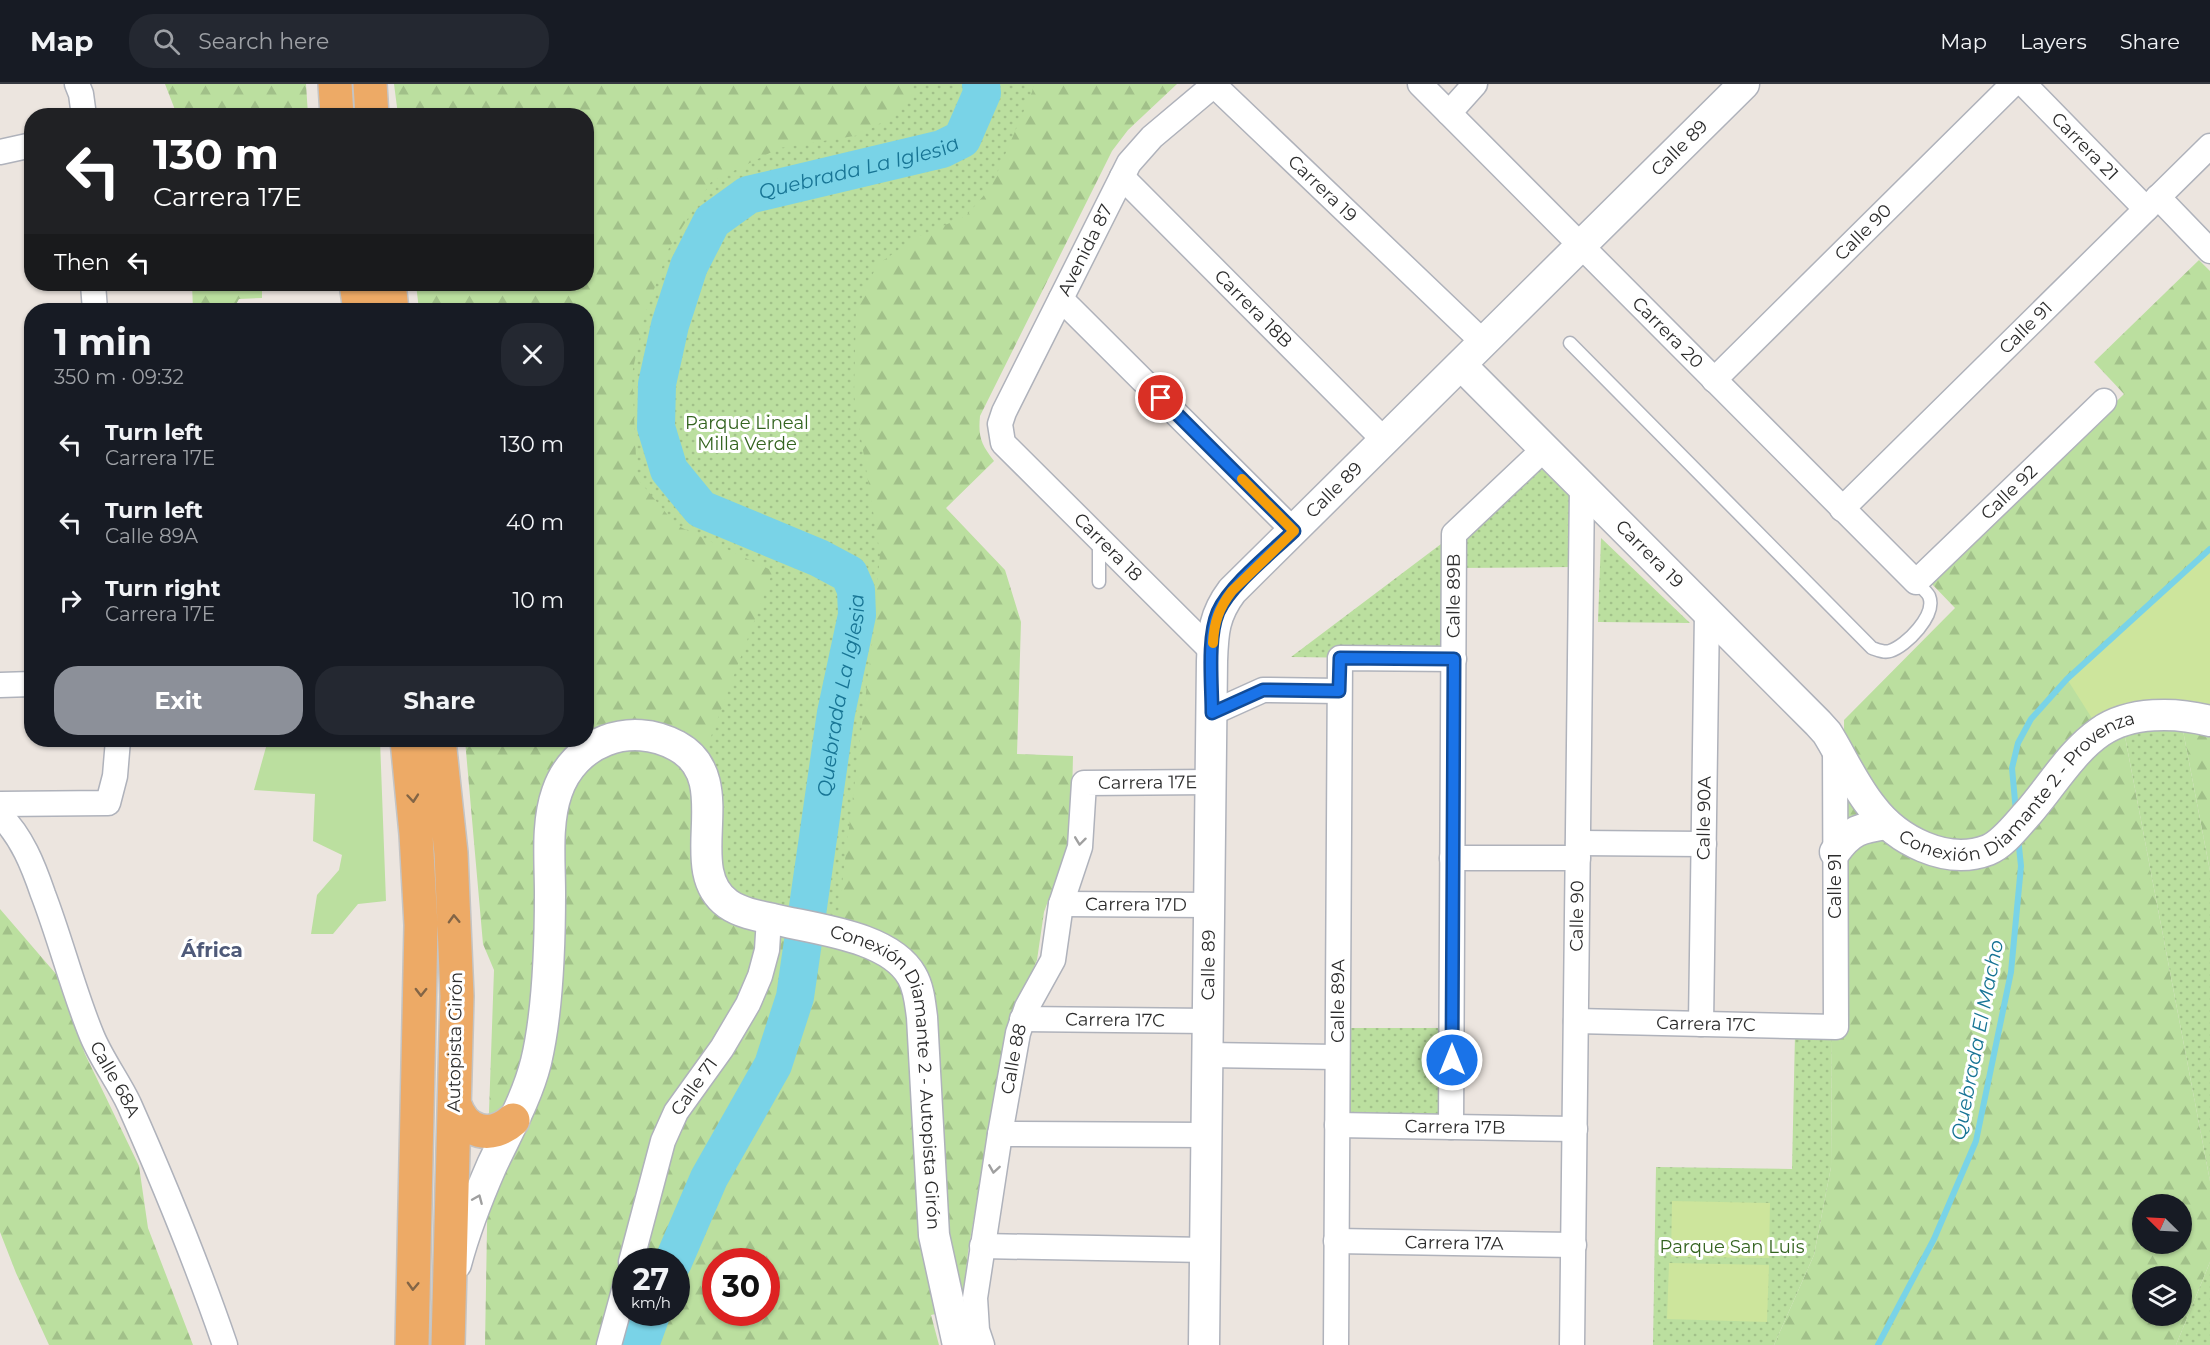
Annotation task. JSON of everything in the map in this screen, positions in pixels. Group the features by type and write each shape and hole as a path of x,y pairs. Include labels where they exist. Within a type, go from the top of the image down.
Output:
{"highway":[{"path":"335,84 336,108"},
{"path":"370,84 372,108"},
{"name":"Autopista Girón","path":"408,747 416,834 421,925 412,1345"},
{"name":"Autopista Girón","path":"440,747 451,853 457,996 448,1345"},
{"path":"455,1105 463,1121 479,1131 497,1131 513,1120"}],"street":[{"path":"77,84 83,108"},
{"name":"Avenida 87","path":"1003,443 1000,424 1004,412 1133,157 1152,136 1215,84"},
{"name":"Carrera 19","path":"1215,84 1483,342"},
{"name":"Carrera 20","path":"1420,84 1916,582"},
{"path":"1449,113 1475,84"},
{"path":"1632,193 1676,141 1719,84"},
{"name":"Calle 89","path":"1204,1345 1212,651 1215,622 1232,591 1744,84"},
{"name":"Calle 90","path":"1714,380 2013,84"},
{"name":"Carrera 21","path":"2024,84 2152,203 2210,251"},
{"name":"Calle 91","path":"1842,509 2210,146"},
{"path":"0,152 24,147"},
{"name":"Carrera 18B","path":"1122,177 1385,441"},
{"path":"1061,299 1294,531"},
{"name":"Carrera 19","path":"1461,365 1818,723 1835,745"},
{"name":"Calle 92","path":"1916,582 2104,401"},
{"name":"Carrera 18","path":"1003,443 1212,651"},
{"name":"Calle 89B","path":"1451,1127 1454,534 1544,449"},
{"name":"Calle 90","path":"1572,1345 1582,487"},
{"name":"Calle 90A","path":"1701,1024 1707,612"},
{"name":"Calle 89A","path":"1336,1345 1340,658 1454,659"},
{"path":"0,685 24,684"},
{"path":"1212,713 1263,690 1339,691"},
{"name":"Conexión Diamante 2 - Provenza","path":"1835,745 1871,806 1887,824 1913,842 1941,853 1970,854 1989,849 2005,837 2028,813 2081,748 2100,731 2122,721 2152,716 2180,715 2210,721"},
{"name":"Conexión Diamante 2 - Autopista Girón","path":"594,744 615,736 637,735 678,747 693,759 706,784 707,864 710,879 716,893 736,909 869,943 888,952 902,963 912,976 919,993 934,1235 958,1345"},
{"name":"Calle 91","path":"1835,745 1836,1026"},
{"path":"0,804 108,803 115,776 117,747"},
{"name":"Conexión Diamante 2 - Autopista Girón","path":"449,1295 472,1212 532,1073 542,1029 550,928 551,818 556,794 565,774 576,759 591,747"},
{"name":"Carrera 17E","path":"1084,783 1211,782"},
{"name":"Calle 88","path":"982,1345 977,1330 975,1306 982,1246 1018,1033 1022,1019 1053,960 1061,904 1080,847 1084,783"},
{"name":"Calle 68A","path":"0,815 18,836 34,870 58,932 93,1039 120,1084 145,1140 225,1345"},
{"path":"1835,852 1856,830 1887,824"},
{"path":"1452,858 1704,843"},
{"name":"Carrera 17D","path":"1061,904 1209,905"},
{"name":"Calle 71","path":"635,1248 663,1141 676,1112 717,1056 748,1004 779,920"},
{"name":"Carrera 17C","path":"1022,1019 1208,1021"},
{"name":"Carrera 17C","path":"1576,1021 1836,1026"},
{"path":"1208,1055 1337,1057"},
{"name":"Conexión Diamante 2 - Autopista Girón","path":"415,1227 451,1187 489,1155 513,1120"},
{"name":"Carrera 17B","path":"1337,1125 1575,1129"},
{"path":"1000,1134 1207,1135"},
{"name":"Carrera 17A","path":"1336,1241 1574,1245"},
{"path":"982,1246 1206,1250"},
{"path":"609,1345 614,1326"}],"lane":[{"path":"1570,343 1872,648 1883,652 1892,651 1909,639 1925,620 1930,606 1929,596 1916,582"},
{"path":"1099,538 1099,582"}],"green space":[{"path":"165,84 306,84 308,108 174,108"},
{"path":"394,84 1177,84 1128,130 1112,151 980,416 981,440 994,461 946,508 1005,570 1021,622 1017,754 1073,756 1071,838 1044,912 1037,960 1019,1003 997,1086 968,1252 962,1308 931,1315 939,1345 485,1345 494,970 483,944 466,747 594,747 594,303 418,303 417,291 594,291 594,108 397,108"},
{"name":"Parque Lineal Milla Verde","path":"914,84 1034,84 991,187 966,216 915,238 877,265 856,310 854,395 880,554 873,637 838,916 744,898 728,883 727,824 703,758 773,571 676,525 637,478 632,374 644,317 669,248 711,182 780,148 860,135 886,120 911,94"},
{"path":"2199,260 2210,271 2210,871 2180,715 2122,721 2210,1181 2210,1262 2192,1306 2192,1266 2132,1266 2132,1326 2184,1326 2176,1345 1774,1345 1814,1255 1831,1167 1832,1036 1846,1035 1844,720 1955,608 1930,582 2124,394 2094,362"},
{"path":"192,291 262,291 262,298 239,299 237,303 193,303"},
{"path":"1533,460 1576,502 1574,567 1454,568 1454,534"},
{"path":"1601,538 1690,623 1598,622"},
{"path":"1445,541 1446,659 1291,657"},
{"path":"2210,549 2210,721 2100,731 2067,679"},
{"path":"2180,715 2210,871 2210,1181 2122,721"},
{"path":"266,747 380,747 386,901 358,904 333,934 311,934 317,895 339,870 342,855 313,841 315,794 254,790"},
{"path":"0,909 56,974 85,1054 139,1166 148,1228 193,1345 49,1345 16,1273 0,1232"},
{"path":"1346,1028 1443,1028 1443,1124 1345,1124"},
{"name":"Parque San Luis","path":"1795,1034 1832,1036 1831,1167 1814,1255 1774,1345 1653,1345 1656,1167 1792,1169"},
{"path":"1672,1201 1770,1203 1769,1258 1671,1257"},
{"path":"2210,1262 2210,1345 2176,1345 2184,1326 2192,1326 2192,1306"},
{"path":"1669,1263 1769,1265 1767,1322 1667,1319"}],"waterway":[{"name":"Quebrada La Iglesia","path":"679,1248 709,1178 773,1065 795,997 836,713 857,615 856,590 849,574 819,558 701,509 669,470 656,427 657,384 670,325 689,266 712,221 748,195 942,149 962,139 982,93 981,84"},
{"name":"Quebrada El Macho","path":"2016,812 2012,768 2018,743 2031,719 2067,679 2210,549"},
{"name":"Quebrada El Macho","path":"1878,1345 1934,1239 1976,1141 2011,972 2021,866 2018,837"},
{"name":"Quebrada La Iglesia","path":"640,1345 647,1326"}],"slow traffic":[{"path":"1213,643 1215,622 1224,602 1232,591 1294,531 1242,479"}],"district":[{"name":"África","path":"212,950"}],"route":[{"path":"1161,398 1294,531 1232,591 1218,612 1212,646 1212,713 1263,690 1339,691 1340,658 1454,659 1452,1060"}]}
